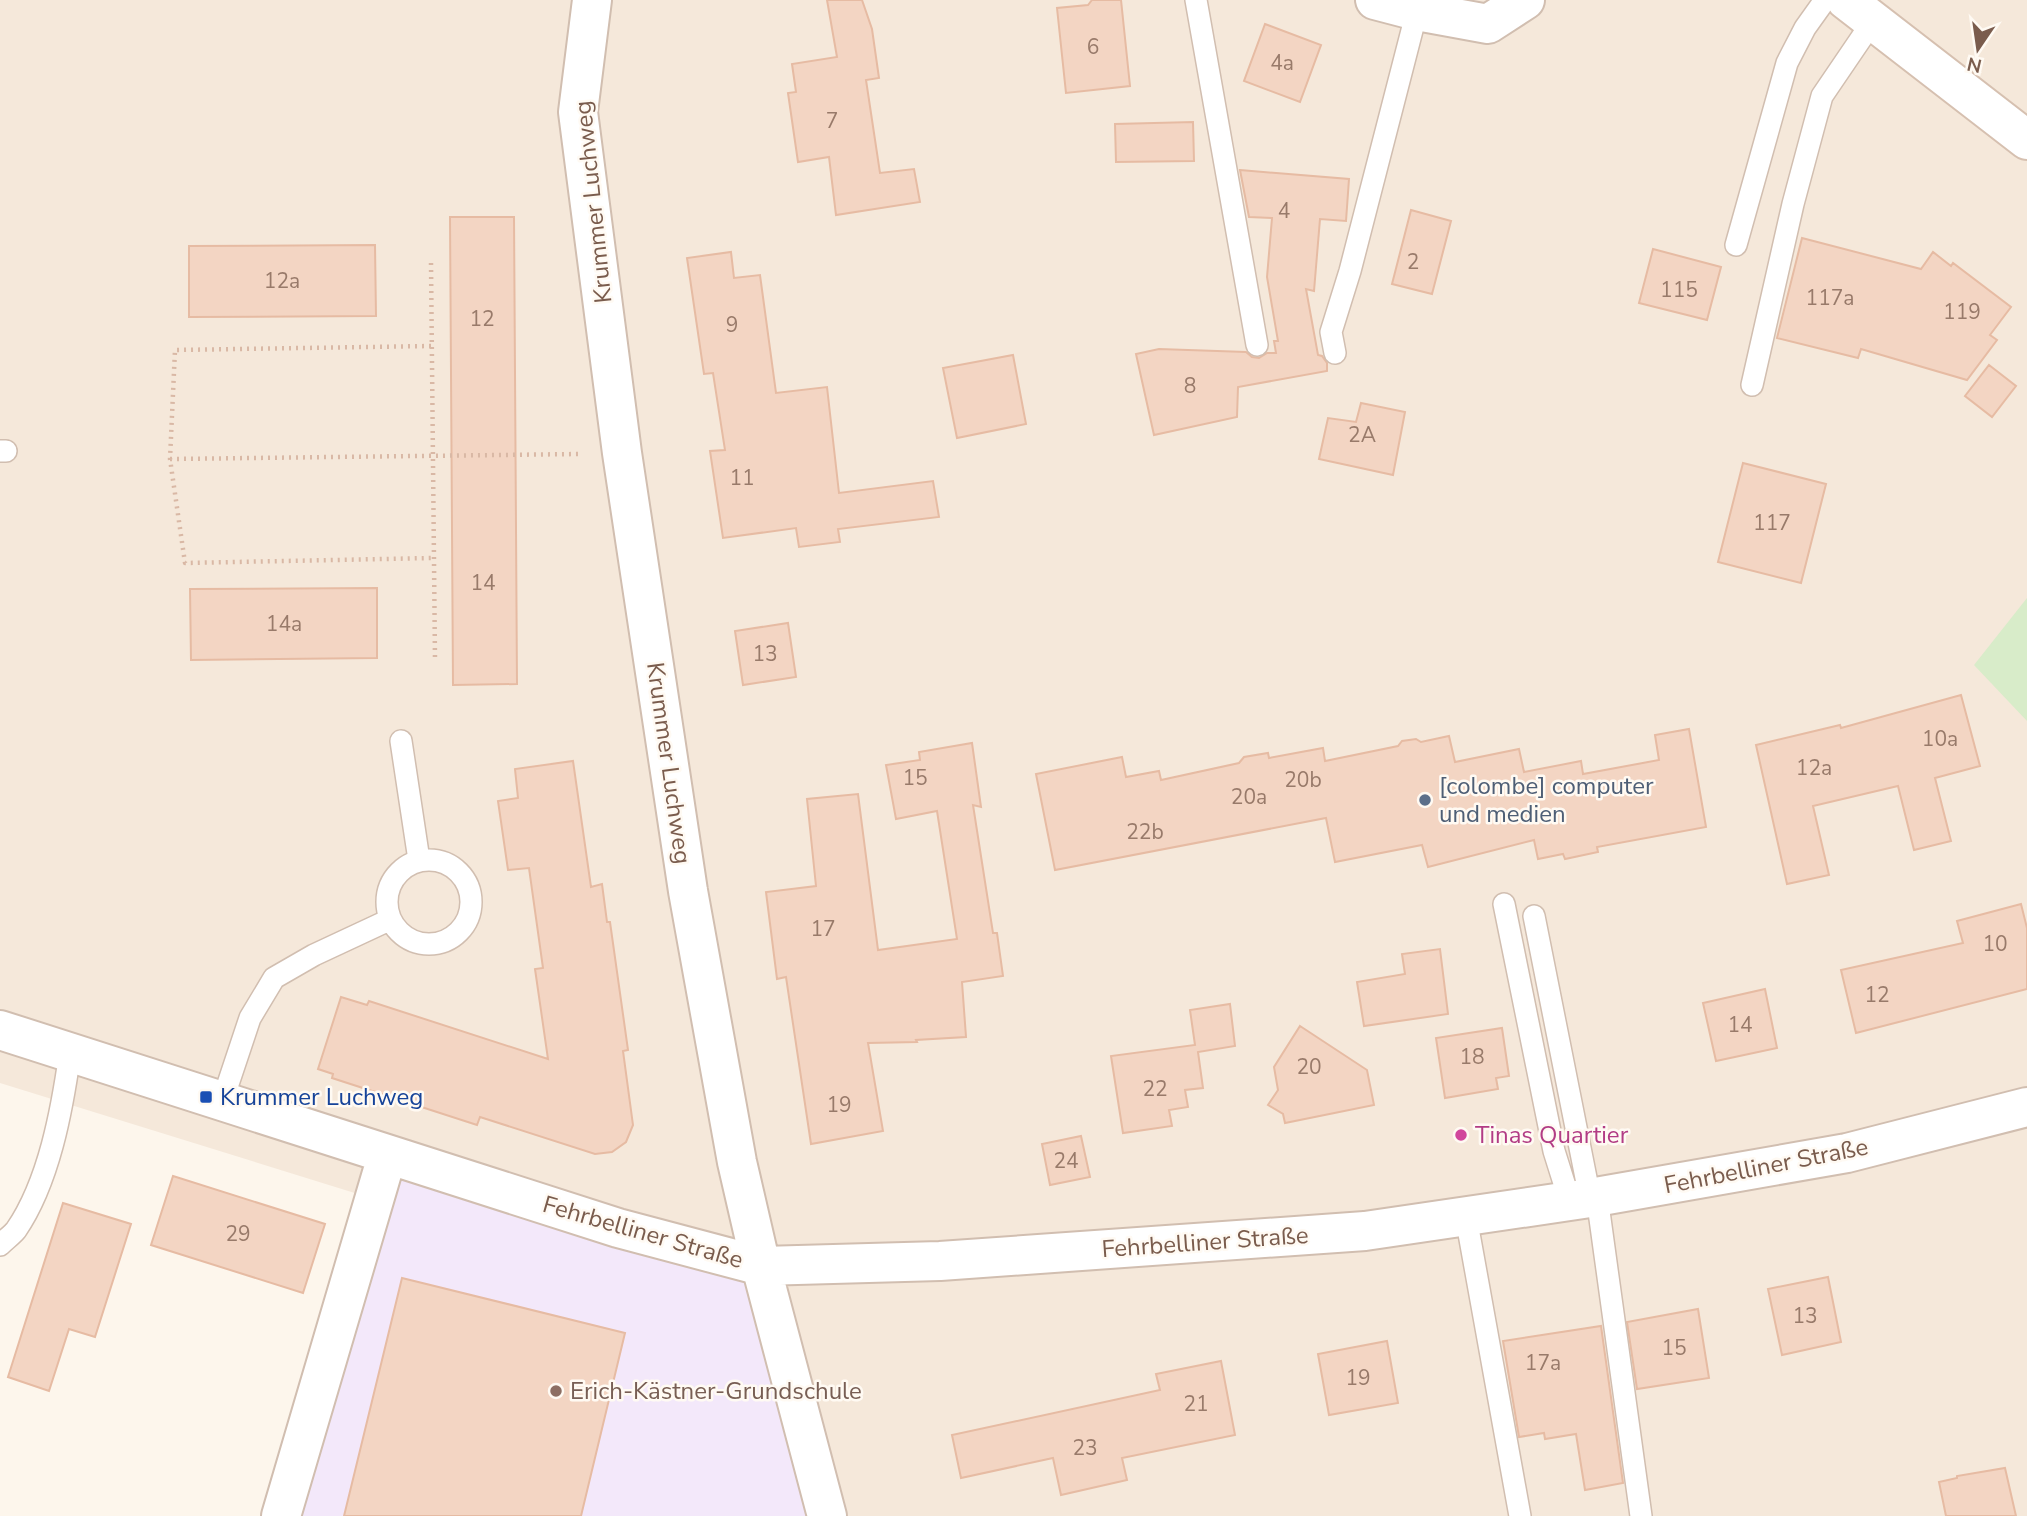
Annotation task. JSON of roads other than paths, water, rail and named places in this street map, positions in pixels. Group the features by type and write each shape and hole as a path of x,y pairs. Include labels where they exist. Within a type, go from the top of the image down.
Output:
{"street":[{"name":"Krummer Luchweg","path":"592,0 578,112 622,453 688,891 737,1162 761,1266 827,1516"},
{"path":"1375,0 1488,24 1525,0"},
{"path":"1860,10 2027,140"},
{"name":"Fehrbelliner Straße","path":"0,1031 618,1228 761,1266 940,1261 1365,1231 1586,1199 1847,1153 2027,1107"},
{"path":"281,1516 387,1156"}],"lane":[{"path":"1196,0 1257,345"},
{"path":"1736,245 1790,56 1805,28 1825,0"},
{"path":"1752,385 1793,204 1822,96 1860,10"},
{"path":"1335,353 1331,332 1353,258 1417,11"},
{"path":"401,741 419,860"},
{"path":"419,860 447,862 468,881 473,908 461,933 436,946 408,941 389,920 386,895 398,873 419,860"},
{"path":"1504,904 1554,1151 1586,1199"},
{"path":"1534,916 1641,1516"},
{"path":"222,1102 250,1018 274,978 314,954 389,920"},
{"path":"0,1245 15,1231 39,1185 62,1104 69,1053"},
{"path":"1466,1217 1520,1516"}],"place":[{"name":"[colombe] computer und medien","path":"1425,800"},
{"name":"Krummer Luchweg","path":"206,1097"},
{"name":"Tinas Quartier","path":"1461,1135"},
{"name":"Erich-Kästner-Grundschule","path":"556,1391"}]}
